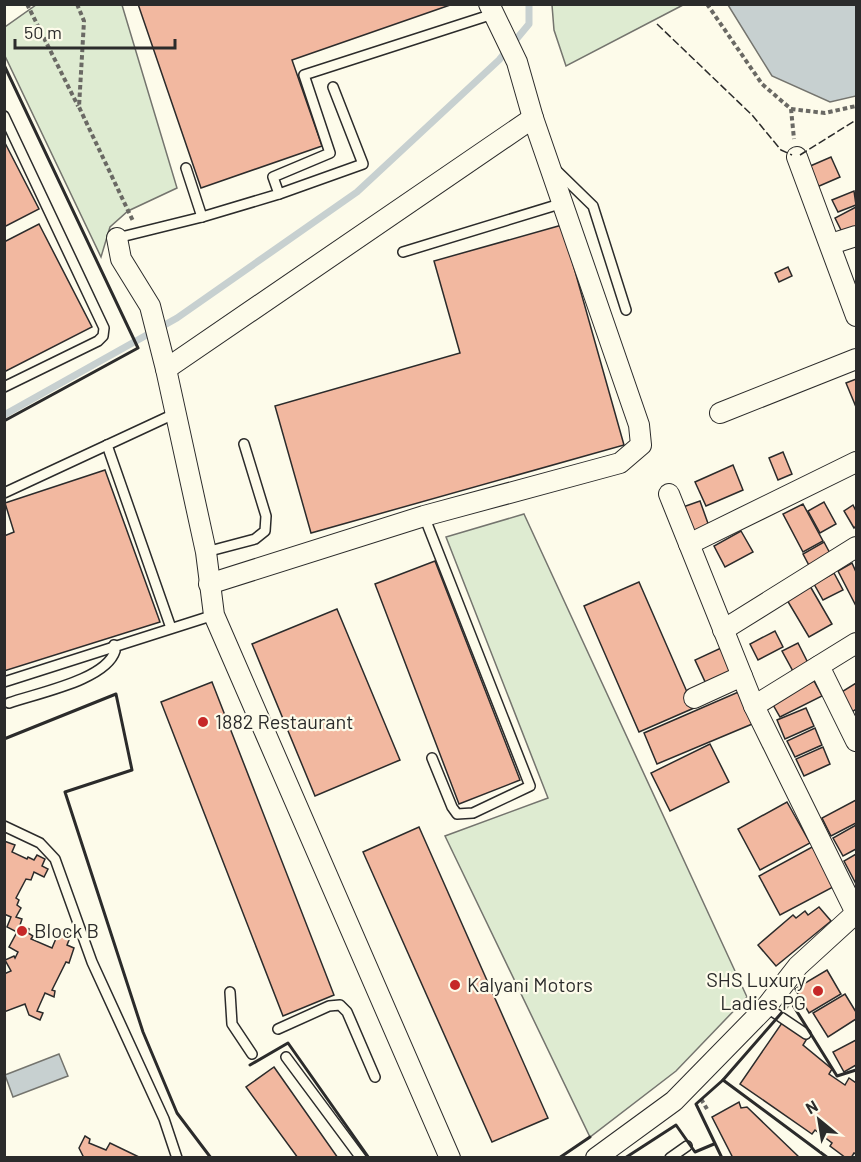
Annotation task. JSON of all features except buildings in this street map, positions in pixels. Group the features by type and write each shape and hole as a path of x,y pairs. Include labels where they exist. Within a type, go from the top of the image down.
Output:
{"street":[{"path":"209,584 423,516 620,463 641,445 639,425 497,8"},
{"path":"166,369 533,118"},
{"path":"797,157 856,316"},
{"path":"831,244 856,236"},
{"path":"117,238 121,259 150,306 159,340 206,552 214,615 450,1158"},
{"path":"720,413 856,359"},
{"path":"689,543 856,462"},
{"path":"596,1158 674,1101 766,1007 798,966 856,913 754,706 669,494"},
{"path":"723,630 856,547"},
{"path":"754,706 856,643"},
{"path":"819,666 856,741"},
{"path":"694,698 742,676"}],"lane":[{"path":"279,194 273,177 330,153 304,75 497,8"},
{"path":"117,238 202,217 279,194 363,164 333,87"},
{"path":"4,116 104,328 103,336 98,341 4,387"},
{"path":"549,163 593,206 626,310"},
{"path":"186,168 202,217"},
{"path":"403,252 563,203"},
{"path":"4,493 174,414"},
{"path":"206,552 255,539 265,531 266,516 244,444"},
{"path":"107,445 171,628"},
{"path":"423,516 530,786 473,813 457,814 432,758"},
{"path":"4,682 114,645 214,615"},
{"path":"9,703 95,673 109,664 116,651 114,645"},
{"path":"4,826 40,843 56,859 92,962 164,1119 177,1158"},
{"path":"230,992 232,1024 252,1054"},
{"path":"278,1029 329,1006 340,1005 347,1012 375,1077"},
{"path":"766,1007 806,1034"},
{"path":"286,1057 361,1158"},
{"path":"670,1158 687,1146 687,1158"}],"path":[{"path":"27,4 139,232"},
{"path":"77,4 84,21 79,107"},
{"path":"707,4 762,84 791,108 825,113 856,106"},
{"path":"791,108 797,157"}],"green space":[{"path":"552,4 683,5 566,66 554,30"},
{"path":"36,5 122,5 177,188 128,211 110,227 101,257 5,56 5,27"},
{"path":"524,514 747,997 676,1071 590,1137 445,836 548,798 446,537"}],"shaded area":[{"path":"728,5 856,5 856,96 830,102 772,76"},
{"path":"59,1054 68,1076 13,1097 5,1075"}],"waterway":[{"path":"4,415 177,318 357,192 499,60 529,24 529,4"}],"fence":[{"path":"657,24 752,115 781,150 792,155"},
{"path":"800,155 856,120"}],"wall":[{"path":"4,65 138,348 4,421"},
{"path":"4,739 116,694 132,770 65,792 143,1032 177,1113 211,1158"},
{"path":"722,1158 696,1104 723,1080 791,1002 837,1076 856,1070"},
{"path":"250,1065 288,1043 369,1158"},
{"path":"723,1080 828,1158"},
{"path":"625,1158 676,1125 695,1152 714,1144"},
{"path":"559,1158 590,1137"}],"place":[{"name":"1882 Restaurant","path":"203,722"},
{"name":"Block B","path":"22,931"},
{"name":"Kalyani Motors","path":"455,985"},
{"name":"SHS Luxury Ladies PG","path":"818,991"}]}
